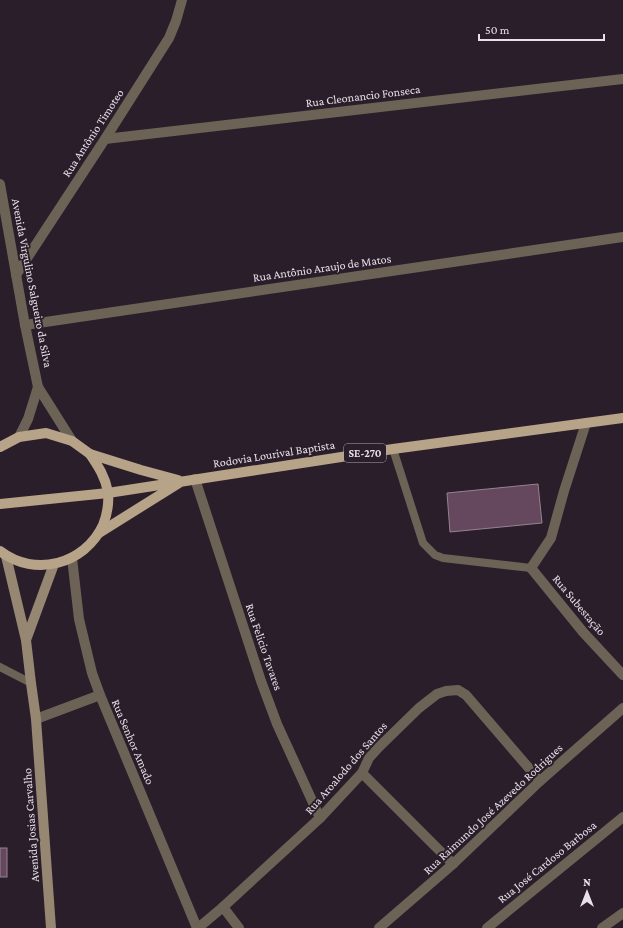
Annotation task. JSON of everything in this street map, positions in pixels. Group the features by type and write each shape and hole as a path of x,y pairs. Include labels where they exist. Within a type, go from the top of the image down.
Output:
{"main road":[{"name":"Rodovia Lourival Baptista","path":"0,504 108,492 393,449 623,418"},
{"path":"0,448 19,437 46,433 72,440 90,454 102,472 108,492 108,506 105,520 99,533 88,547 72,558 54,564 29,565 3,554"},
{"path":"90,454 183,481"},
{"path":"99,533 183,481"}],"street":[{"name":"Rua Antônio Timoteo","path":"16,275 105,140 169,38 182,0"},
{"name":"Rua Cleonancio Fonseca","path":"105,140 623,79"},
{"name":"Avenida Virgulino Salgueiro da Silva","path":"0,185 25,325 38,387 72,440"},
{"name":"Rua Antônio Araujo de Matos","path":"25,325 623,237"},
{"name":"Avenida Virgulino Salgueiro da Silva","path":"19,437 28,419 38,387"},
{"path":"531,568 551,538 564,491 586,423"},
{"name":"Rua Felicio Tavares","path":"195,479 261,681 278,724 320,818"},
{"name":"Avenida Josias Carvalho","path":"3,554 26,640 36,719 51,928"},
{"name":"Rua Senhor Amado","path":"72,558 79,619 92,673 197,928"},
{"name":"Avenida Josias Carvalho","path":"26,640 54,564"},
{"name":"Rua Subestação","path":"531,568 583,632 623,675"},
{"name":"Rua Aroalodo dos Santos","path":"197,928 223,907 320,818 362,773 369,758 379,747 419,708 437,694 446,691 458,690 466,695 540,781"},
{"path":"36,719 100,695"},
{"name":"Rua Raimundo José Azevedo Rodrigues","path":"379,928 453,864 540,781 623,708"},
{"path":"362,773 453,864"},
{"name":"Rua José Cardoso Barbosa","path":"487,928 623,817"},
{"path":"223,907 239,928"},
{"path":"602,928 623,913"}],"lane":[{"path":"393,449 423,544 429,550 443,558 531,568"},
{"path":"0,667 31,683"}],"building":[{"path":"538,484 542,523 450,532 447,493"},
{"path":"0,848 7,848 7,877 0,877"}]}
